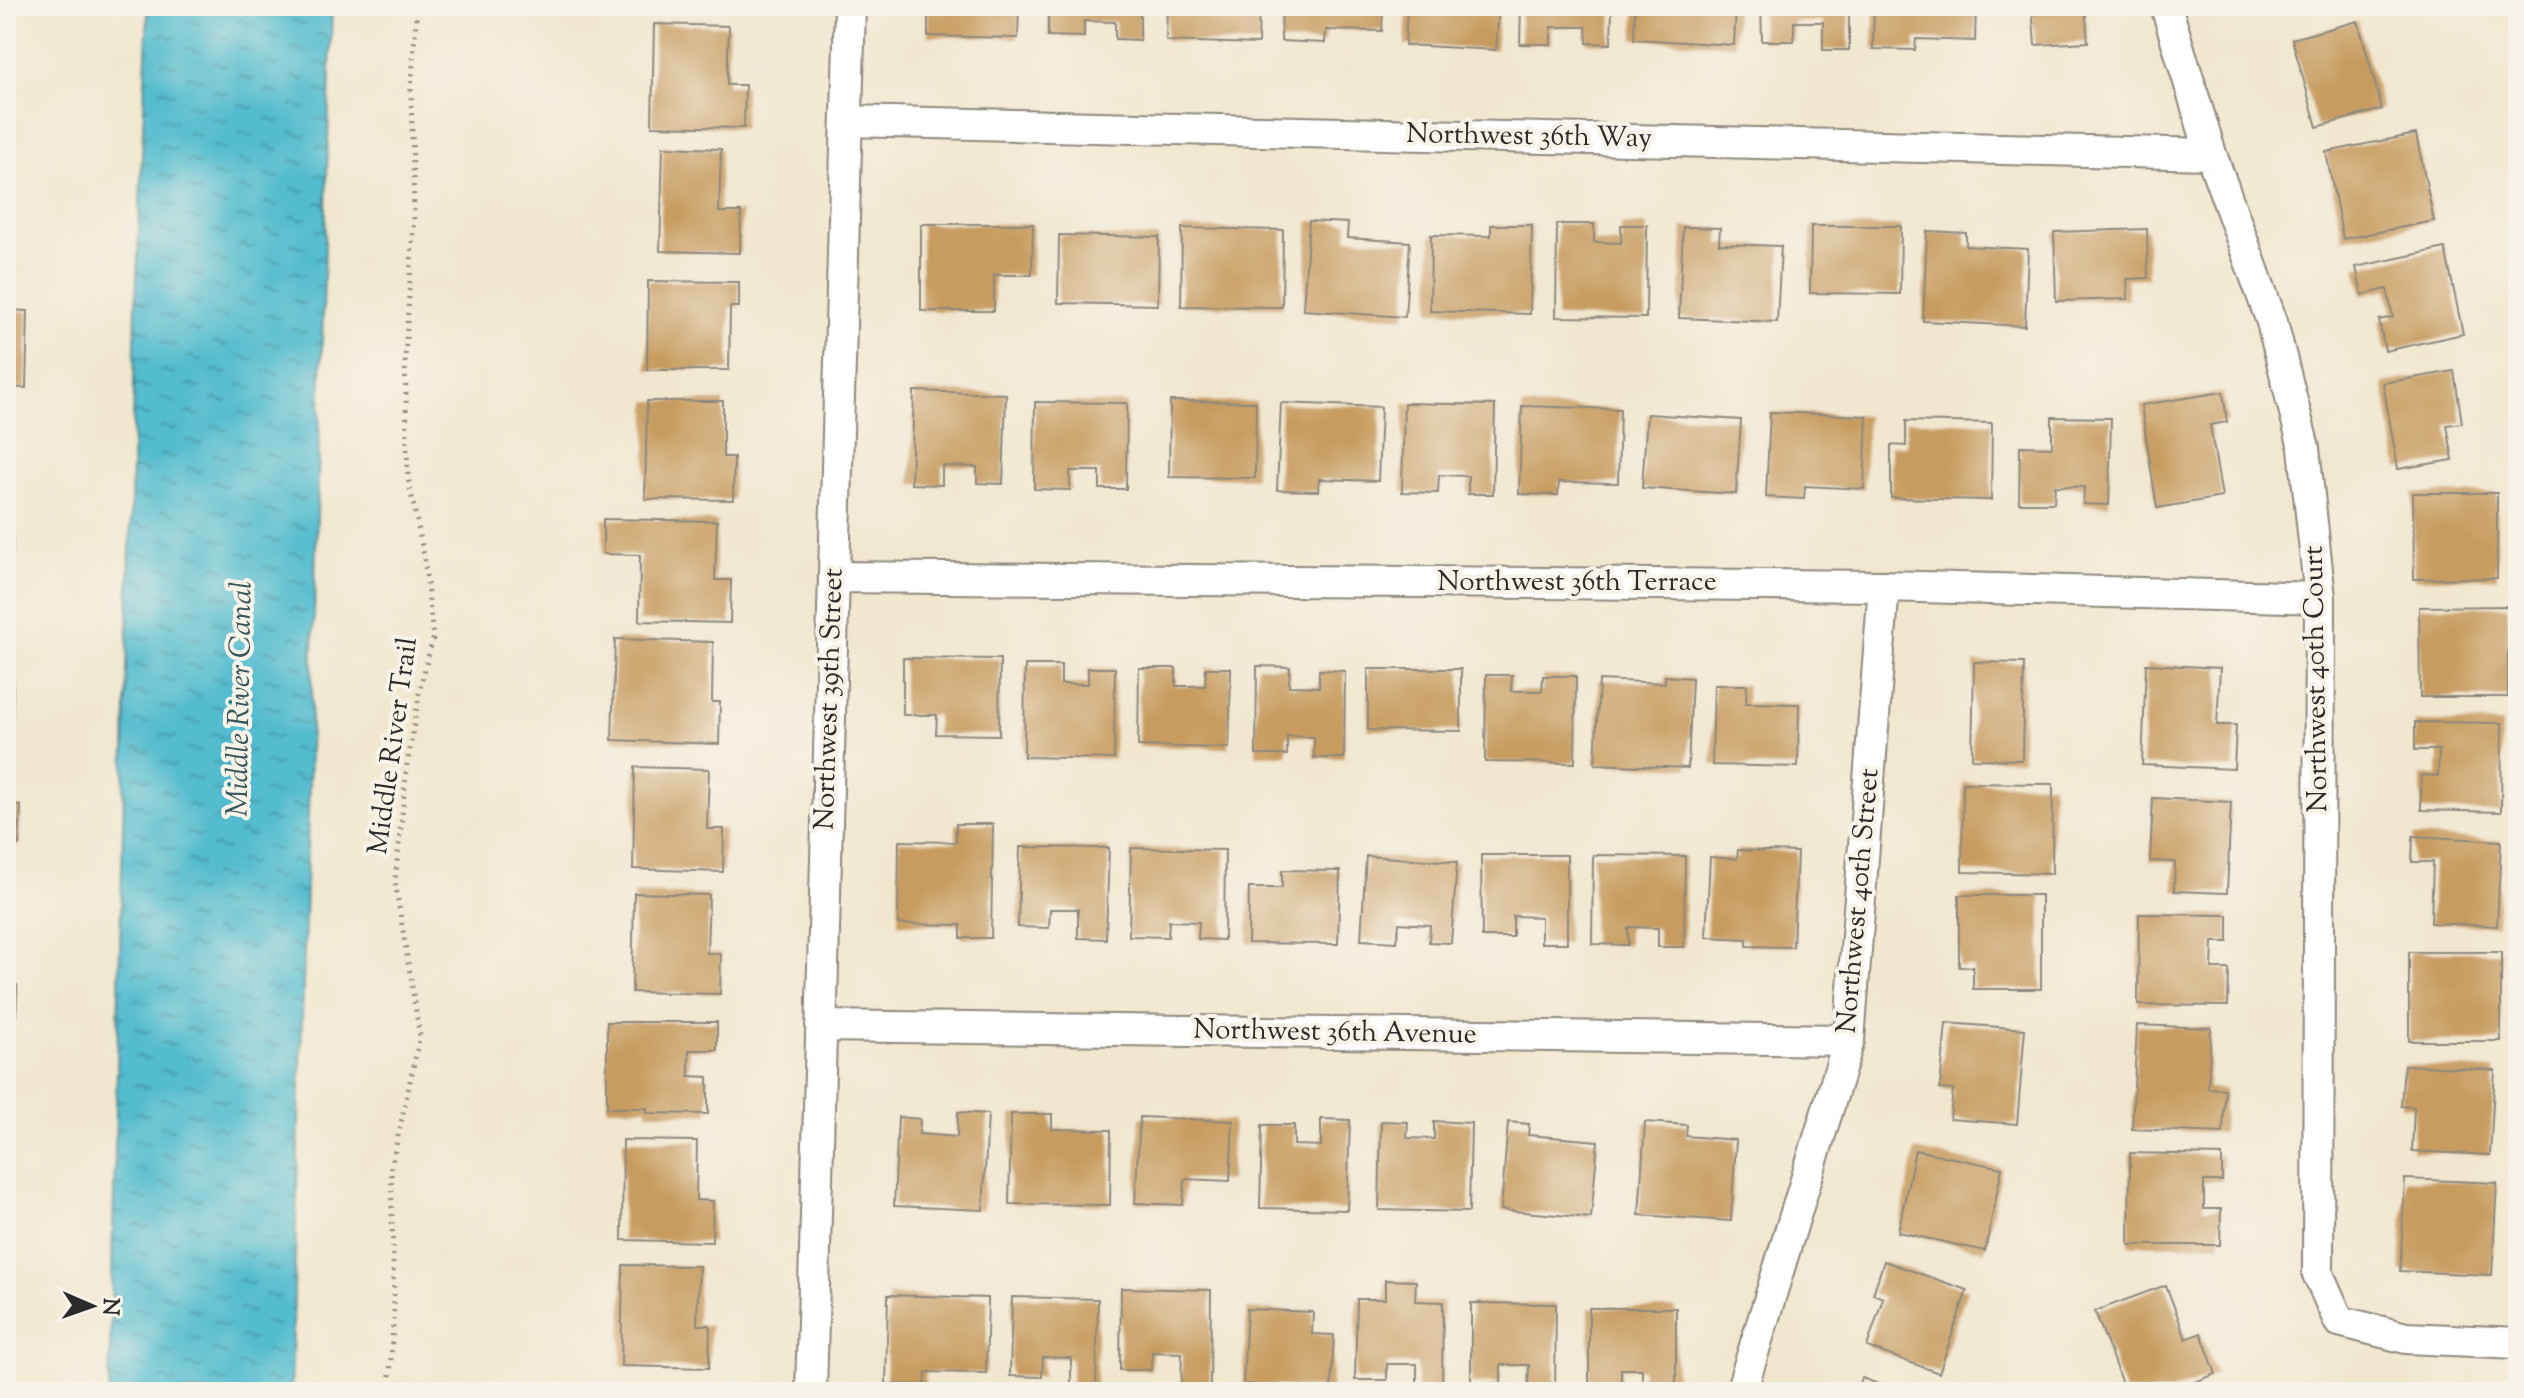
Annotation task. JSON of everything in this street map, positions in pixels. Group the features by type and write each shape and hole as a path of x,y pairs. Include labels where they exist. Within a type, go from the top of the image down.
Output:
{"street":[{"name":"Northwest 39th Street","path":"811,1392 850,6"},
{"name":"Northwest 40th Court","path":"2166,6 2211,154 2272,322 2304,448 2320,598 2318,1274 2339,1321 2406,1338 2518,1343"},
{"name":"Northwest 36th Way","path":"847,121 2211,154"},
{"name":"Northwest 36th Terrace","path":"834,577 1884,586 2320,598"},
{"name":"Northwest 40th Street","path":"1741,1392 1849,1040 1884,586"},
{"name":"Northwest 36th Avenue","path":"821,1026 1849,1040"}],"path":[{"name":"Middle River Trail","path":"389,1392 394,1307 391,1168 420,1036 395,882 407,766 420,688 433,638 424,556 408,478 405,358 414,215 411,91 417,6"}],"water":[{"name":"Middle River Canal","path":"148,6 332,6 291,1392 109,1392 136,303"}],"building":[{"path":"928,6 1019,6 1018,38 928,36"},
{"path":"1048,6 1140,6 1140,40 1115,39 1115,22 1084,21 1084,37 1048,36"},
{"path":"1167,6 1259,6 1258,44 1166,41"},
{"path":"1282,6 1383,6 1382,31 1326,30 1325,43 1281,41"},
{"path":"1407,6 1499,6 1496,50 1405,45"},
{"path":"1521,6 1612,6 1611,44 1587,43 1586,27 1551,27 1551,44 1520,44"},
{"path":"1635,6 1736,6 1734,45 1634,39"},
{"path":"1761,6 1849,6 1849,50 1823,50 1823,22 1794,22 1794,41 1762,41"},
{"path":"1874,6 1976,6 1975,41 1916,39 1915,50 1873,49"},
{"path":"2032,6 2085,6 2088,42 2035,45"},
{"path":"2266,6 2291,6 2269,14"},
{"path":"2358,21 2382,109 2317,127 2292,39"},
{"path":"654,24 729,26 727,85 745,85 744,128 652,126"},
{"path":"6,78 10,78 9,113 6,113"},
{"path":"2416,134 2434,221 2343,239 2326,152"},
{"path":"663,147 721,149 719,212 741,212 740,253 660,251"},
{"path":"1309,221 1348,223 1347,238 1410,242 1405,317 1303,310"},
{"path":"921,224 1033,224 1032,275 994,275 994,311 921,311"},
{"path":"1557,224 1594,224 1594,242 1621,243 1621,225 1647,225 1646,318 1556,317"},
{"path":"1491,225 1532,225 1530,314 1430,311 1431,235 1491,236"},
{"path":"1811,226 1901,226 1900,294 1810,293"},
{"path":"1683,227 1720,228 1719,244 1781,246 1777,322 1679,318"},
{"path":"1182,228 1283,230 1282,307 1181,306"},
{"path":"2147,229 2148,278 2127,279 2128,299 2056,301 2054,232"},
{"path":"1927,231 1966,233 1966,246 2028,249 2025,326 1923,321"},
{"path":"1059,235 1159,237 1158,305 1058,303"},
{"path":"2445,248 2463,334 2385,351 2379,320 2393,317 2387,289 2362,295 2356,267"},
{"path":"648,281 739,282 739,307 730,307 729,370 647,370"},
{"path":"6,310 28,311 26,388 6,387"},
{"path":"2454,371 2462,423 2447,425 2453,460 2398,469 2383,383"},
{"path":"914,391 1006,394 1003,484 977,483 977,467 942,466 942,485 911,484"},
{"path":"2223,392 2227,422 2210,425 2222,497 2157,508 2141,405"},
{"path":"647,401 723,401 723,457 734,457 733,500 645,499"},
{"path":"1170,401 1256,402 1255,478 1169,477"},
{"path":"1035,402 1127,403 1126,489 1100,489 1100,471 1070,471 1070,490 1034,489"},
{"path":"1281,403 1381,407 1378,481 1319,479 1318,491 1277,490"},
{"path":"1404,403 1495,405 1493,494 1468,494 1468,476 1439,475 1438,493 1402,492"},
{"path":"1522,406 1620,409 1618,483 1559,482 1558,495 1519,494"},
{"path":"1770,412 1867,416 1864,489 1805,486 1804,499 1766,497"},
{"path":"1647,414 1741,420 1736,494 1642,488"},
{"path":"2052,417 2111,418 2109,505 2083,504 2084,487 2055,486 2054,503 2019,503 2020,446 2052,447"},
{"path":"6,418 11,418 8,467 6,467"},
{"path":"1906,421 1992,423 1991,500 1891,498 1891,445 1906,446"},
{"path":"2413,493 2497,493 2497,578 2414,579"},
{"path":"603,519 717,521 715,580 731,580 730,623 639,621 640,555 603,554"},
{"path":"6,530 13,530 10,615 6,615"},
{"path":"2508,606 2508,697 2420,697 2419,607"},
{"path":"615,639 713,642 712,702 720,702 719,744 612,740"},
{"path":"6,649 14,649 12,728 6,728"},
{"path":"903,658 1000,659 999,735 936,734 937,715 903,715"},
{"path":"1974,662 2024,663 2022,760 1972,759"},
{"path":"2146,664 2220,668 2217,725 2236,725 2234,769 2142,765"},
{"path":"1025,665 1061,665 1061,684 1088,684 1088,668 1115,668 1114,759 1024,757"},
{"path":"1257,666 1290,667 1289,686 1319,687 1319,670 1345,671 1344,758 1314,758 1314,737 1287,736 1287,755 1256,755"},
{"path":"1139,668 1176,668 1176,686 1205,686 1206,668 1231,668 1229,748 1138,746"},
{"path":"1368,669 1461,669 1461,731 1368,730"},
{"path":"1486,675 1512,675 1511,691 1542,691 1543,676 1576,676 1575,763 1485,762"},
{"path":"1665,676 1692,678 1688,768 1595,764 1599,680 1665,683"},
{"path":"1714,685 1747,685 1746,703 1799,704 1798,767 1712,765"},
{"path":"2415,722 2502,723 2501,812 2421,810 2421,775 2438,776 2439,750 2415,750"},
{"path":"635,767 709,769 707,829 724,829 723,872 633,869"},
{"path":"1963,783 2053,784 2052,874 1962,872"},
{"path":"2153,798 2231,802 2227,893 2174,891 2175,862 2150,861"},
{"path":"6,805 21,806 19,845 6,844"},
{"path":"956,824 993,824 991,938 961,938 961,925 898,924 899,841 956,842"},
{"path":"2413,836 2501,841 2497,926 2431,923 2433,862 2412,862"},
{"path":"1020,847 1109,848 1106,939 1078,938 1078,909 1050,909 1049,928 1018,927"},
{"path":"1131,848 1225,850 1224,940 1198,939 1199,922 1169,921 1168,937 1129,936"},
{"path":"1738,850 1797,852 1793,947 1747,946 1747,939 1706,937 1710,857 1737,859"},
{"path":"1481,855 1567,855 1567,943 1541,943 1541,917 1513,916 1513,937 1482,937"},
{"path":"1593,855 1685,856 1684,947 1658,947 1658,928 1628,927 1628,945 1592,944"},
{"path":"1366,856 1457,862 1451,943 1429,942 1430,925 1399,923 1397,942 1361,940"},
{"path":"1282,870 1340,871 1338,944 1248,943 1249,888 1282,888"},
{"path":"634,893 709,895 707,953 721,954 720,994 632,992"},
{"path":"1959,895 2041,895 2041,989 1973,989 1973,967 1959,967"},
{"path":"2139,914 2228,915 2228,942 2213,942 2212,969 2229,969 2228,1006 2138,1005"},
{"path":"2409,952 2501,952 2501,1041 2409,1041"},
{"path":"6,985 17,985 16,1016 6,1016"},
{"path":"607,1022 717,1022 717,1050 689,1050 689,1076 708,1077 708,1114 647,1113 647,1108 607,1108"},
{"path":"1946,1023 2025,1029 2017,1124 1950,1119 1953,1090 1940,1089"},
{"path":"2137,1025 2211,1028 2208,1088 2225,1089 2223,1133 2132,1129"},
{"path":"2404,1065 2495,1070 2490,1155 2412,1151 2414,1107 2401,1106"},
{"path":"958,1112 988,1114 983,1210 894,1206 898,1117 920,1119 919,1134 957,1137"},
{"path":"1011,1114 1052,1114 1052,1129 1111,1130 1110,1205 1009,1204"},
{"path":"1140,1117 1233,1121 1230,1181 1185,1179 1183,1205 1135,1203"},
{"path":"1321,1119 1350,1120 1347,1210 1260,1208 1262,1125 1294,1125 1294,1145 1321,1146"},
{"path":"1381,1121 1408,1122 1407,1138 1434,1139 1434,1121 1471,1123 1469,1212 1379,1210"},
{"path":"1508,1122 1529,1124 1528,1135 1598,1141 1591,1218 1501,1210"},
{"path":"1645,1122 1687,1125 1686,1136 1736,1140 1731,1221 1639,1215"},
{"path":"623,1140 697,1141 696,1200 713,1201 712,1242 622,1240"},
{"path":"1915,1150 2002,1168 1985,1251 1898,1232"},
{"path":"2130,1153 2222,1155 2222,1181 2204,1181 2204,1209 2221,1209 2220,1245 2129,1245"},
{"path":"2405,1179 2497,1183 2492,1275 2400,1271"},
{"path":"1884,1261 1967,1290 1939,1373 1867,1347 1883,1298 1873,1294"},
{"path":"623,1265 699,1266 697,1325 710,1325 709,1368 621,1366"},
{"path":"1385,1280 1416,1281 1415,1301 1443,1302 1442,1391 1417,1391 1417,1364 1387,1364 1387,1380 1355,1380 1357,1299 1385,1299"},
{"path":"2166,1285 2186,1339 2201,1333 2216,1374 2169,1392 2125,1392 2095,1311"},
{"path":"1121,1288 1211,1290 1210,1387 1181,1388 1182,1353 1152,1352 1151,1370 1120,1370"},
{"path":"888,1295 988,1298 986,1373 926,1372 925,1385 886,1384"},
{"path":"1012,1297 1098,1299 1096,1386 1071,1385 1071,1358 1043,1357 1042,1377 1010,1376"},
{"path":"1471,1303 1556,1304 1555,1392 1528,1391 1529,1365 1501,1365 1501,1383 1471,1384"},
{"path":"1589,1308 1676,1308 1676,1392 1642,1392 1642,1369 1621,1369 1621,1388 1589,1388"},
{"path":"1247,1309 1313,1312 1312,1334 1334,1335 1331,1389 1243,1384"},
{"path":"1862,1378 1899,1392 1857,1392"}]}
